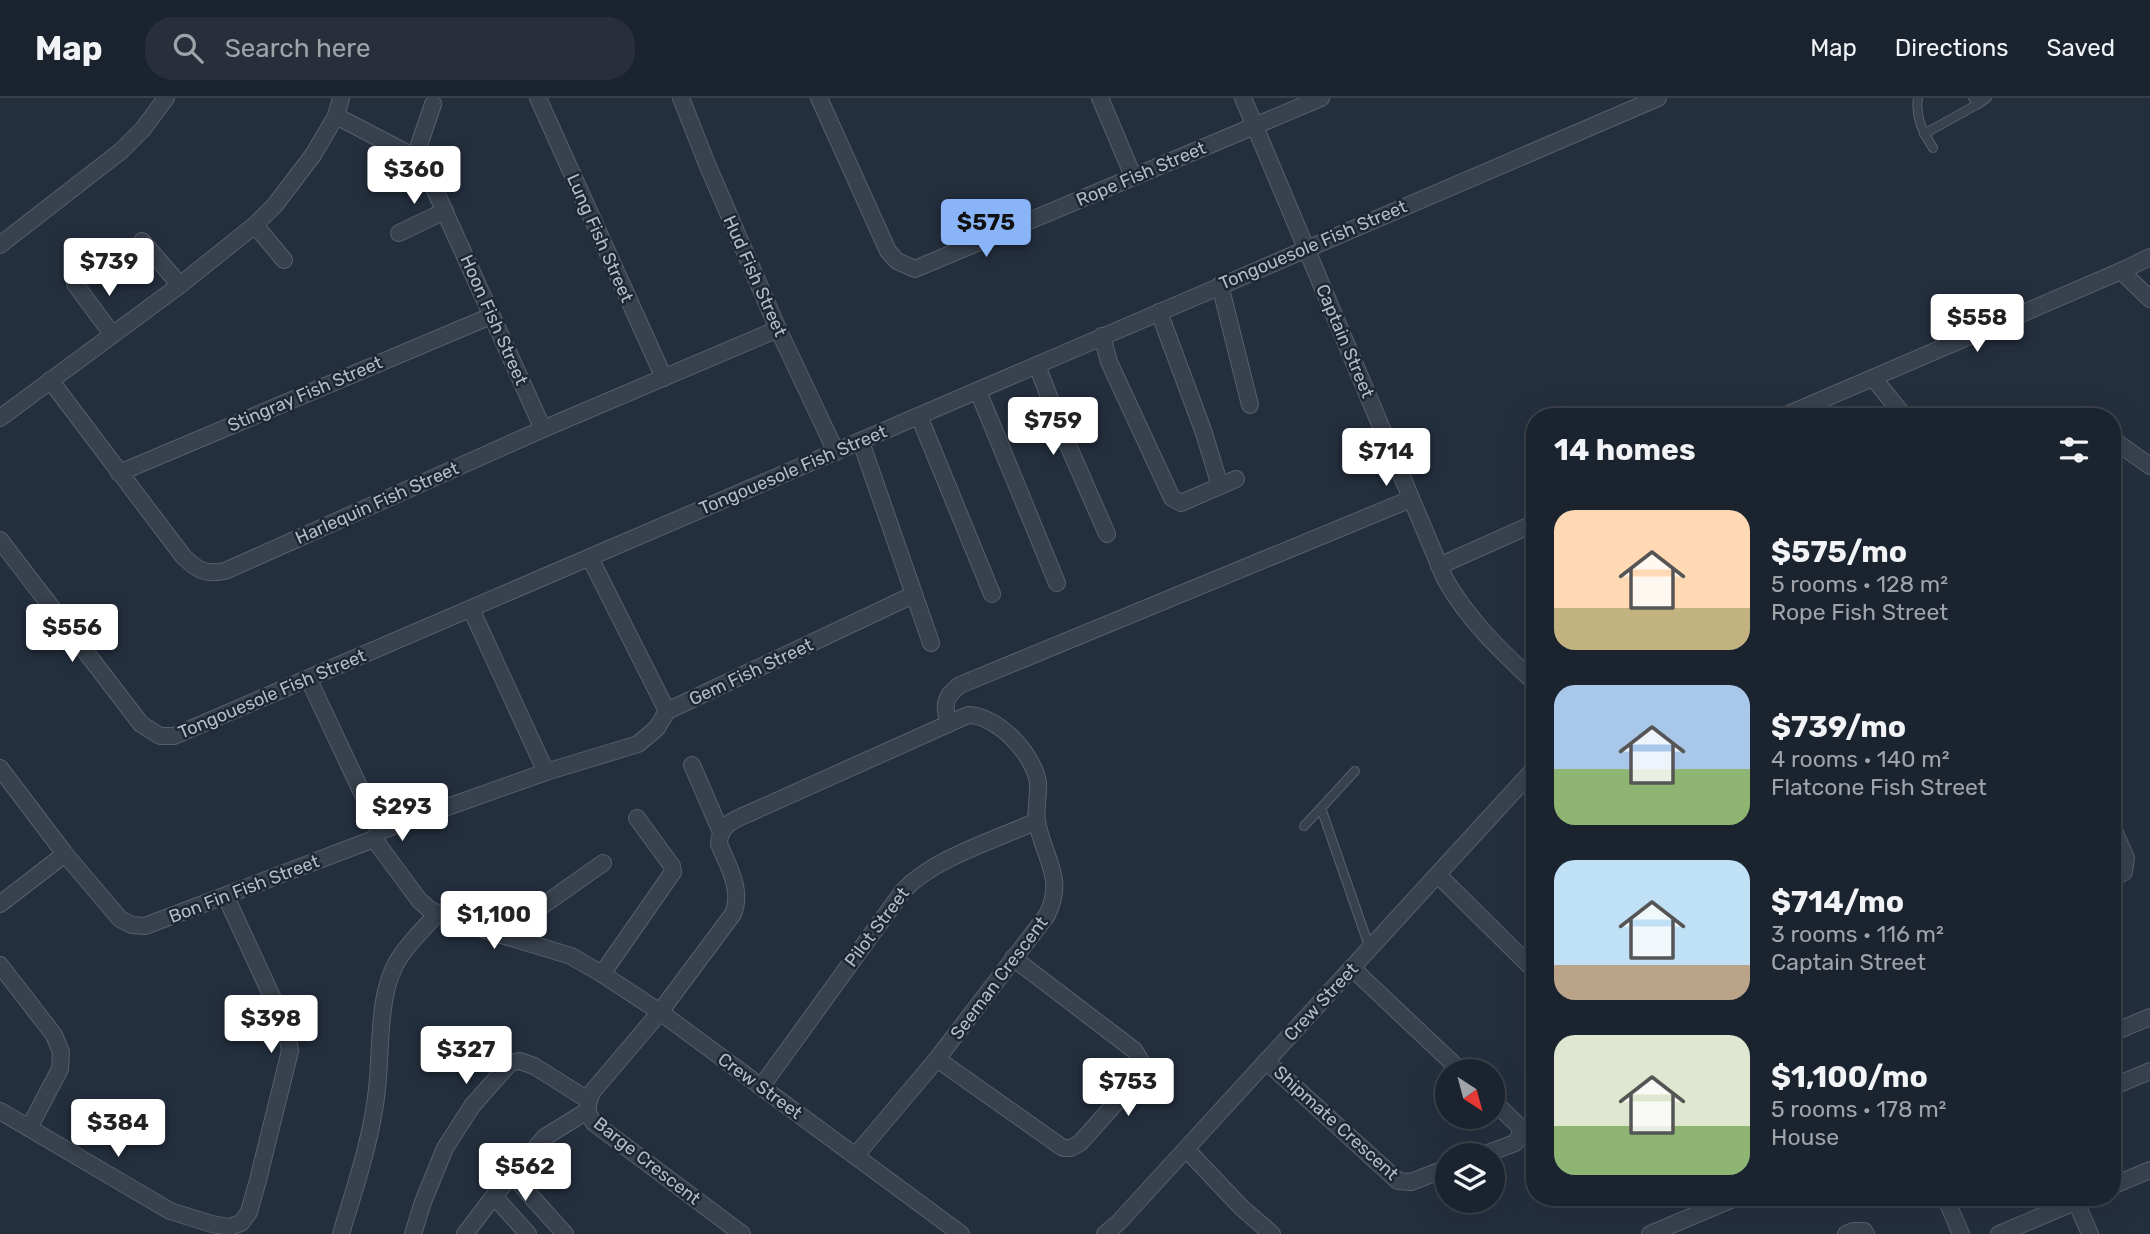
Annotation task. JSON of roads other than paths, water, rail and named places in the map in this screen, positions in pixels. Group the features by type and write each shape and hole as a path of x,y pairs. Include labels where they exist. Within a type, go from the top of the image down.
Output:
{"street":[{"path":"0,244 121,151 143,129 166,98"},
{"path":"0,418 180,285 255,225 292,184 336,116 341,98"},
{"name":"Lung Fish Street","path":"538,98 664,378"},
{"name":"Hud Fish Street","path":"681,98 778,329 836,452"},
{"name":"Rope Fish Street","path":"818,98 888,251 897,261 915,269 1321,98"},
{"path":"1100,98 1133,176"},
{"name":"Captain Street","path":"1243,98 1438,566 1454,595 1479,629 1526,674"},
{"name":"Tongouesole Fish Street","path":"0,540 141,724 160,736 174,736 861,442 1306,247 1658,98"},
{"path":"336,116 415,157 433,104"},
{"name":"Hoon Fish Street","path":"415,157 425,168 543,429"},
{"path":"399,233 445,211"},
{"path":"255,225 284,260"},
{"path":"142,241 180,285"},
{"path":"1803,408 2150,257"},
{"path":"2121,271 2150,299"},
{"path":"75,284 112,334"},
{"path":"1220,285 1250,404"},
{"path":"1158,312 1204,433 1220,486"},
{"name":"Stingray Fish Street","path":"119,472 491,316"},
{"name":"Harlequin Fish Street","path":"50,380 183,556 202,572 211,574 225,571 543,429 778,329"},
{"path":"1102,336 1109,362 1172,498 1181,503 1236,479"},
{"path":"1037,365 1064,436 1107,534"},
{"path":"1874,379 1898,408"},
{"path":"978,391 1057,583"},
{"path":"919,416 992,594"},
{"path":"861,442 931,643"},
{"path":"2121,445 2150,466"},
{"path":"950,724 946,702 950,693 960,685 1411,499"},
{"path":"1438,566 1526,530"},
{"name":"Gem Fish Street","path":"590,558 667,711 914,595"},
{"path":"471,609 546,772"},
{"path":"309,680 377,835 419,900 437,914 400,955 388,984 377,1090 363,1159 341,1234"},
{"name":"Bon Fin Fish Street","path":"0,768 65,854 120,919 132,925 145,926 546,772 638,744 657,728 667,711"},
{"name":"Seeman Crescent","path":"720,838 728,823 968,715 975,715 1007,732 1025,753 1038,781 1037,821 1054,874 1054,902 1047,915 937,1059 856,1156"},
{"path":"692,765 720,838"},
{"name":"Crew Street","path":"1105,1234 1119,1222 1526,778"},
{"path":"603,974 673,872 672,866 636,818"},
{"name":"Pilot Street","path":"761,1087 913,880 933,867 1037,821"},
{"name":"Barge Crescent","path":"720,838 735,886 737,904 729,921 660,1012 593,1091 587,1106 594,1123 617,1143 742,1234"},
{"path":"2121,847 2127,861 2121,874"},
{"path":"0,904 65,854"},
{"path":"508,936 525,918 603,863"},
{"path":"1438,876 1526,958"},
{"path":"0,1111 170,1211 194,1220 229,1227 241,1223 258,1180 286,1073 290,1040 226,897"},
{"name":"Crew Street","path":"437,914 571,956 603,974 660,1012 856,1156 950,1231"},
{"path":"937,1059 1058,1146 1066,1149 1080,1143 1138,1078 1142,1065 1134,1051 1013,958"},
{"path":"0,965 54,1035 61,1052 60,1069 29,1128"},
{"path":"1352,968 1448,1059"},
{"path":"2121,1029 2150,1017"},
{"name":"Shipmate Crescent","path":"1266,1060 1398,1181 1411,1182 1435,1173"},
{"path":"413,1234 445,1148 472,1106 510,1063 520,1061 534,1066 587,1106 545,1137 465,1234"},
{"path":"2121,1083 2150,1071"},
{"path":"1505,1112 1517,1124 1521,1134 1515,1143 1505,1147"},
{"path":"1186,1149 1242,1208 1272,1234"},
{"path":"2121,1182 2150,1170"},
{"path":"512,1175 565,1234"},
{"path":"494,1196 528,1234"},
{"path":"1650,1234 1717,1206"},
{"path":"1949,1206 1961,1234"},
{"path":"1999,1234 2065,1206"},
{"path":"2083,1206 2090,1234"},
{"path":"1846,1234 1864,1231 1866,1234"}],"lane":[{"path":"1919,98 1917,113 1924,134 1933,148"},
{"path":"1924,134 1975,101 1987,98"},
{"path":"1304,826 1354,771"},
{"path":"1321,808 1370,949"}]}
